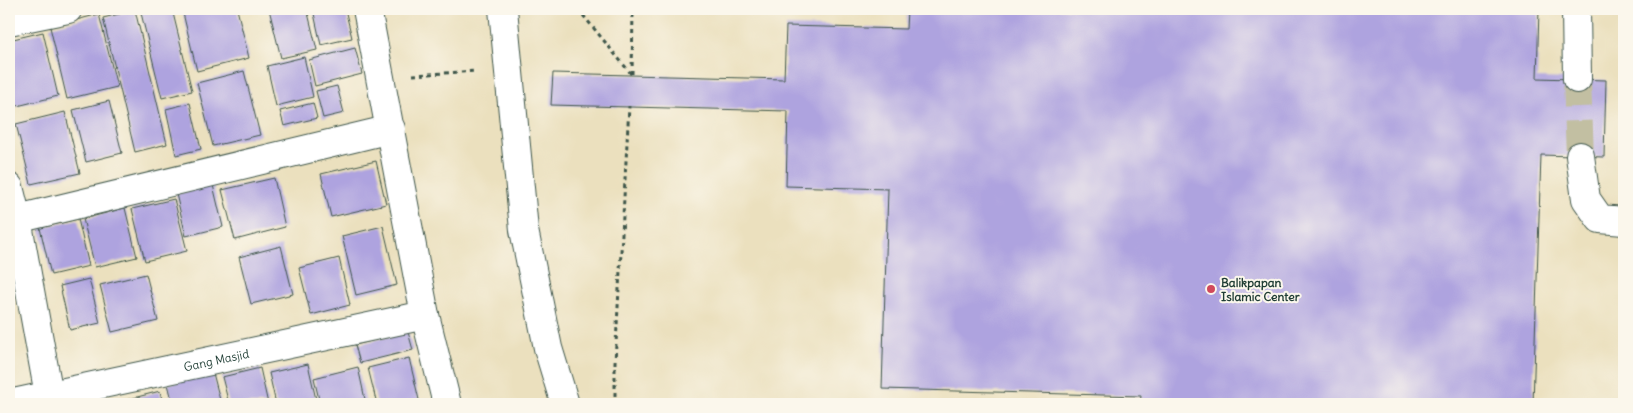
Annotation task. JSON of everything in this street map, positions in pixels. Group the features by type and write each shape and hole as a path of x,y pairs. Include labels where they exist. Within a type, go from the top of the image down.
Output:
{"street":[{"path":"9,21 68,9"},
{"path":"367,9 426,315 447,404"},
{"path":"503,9 524,230 548,348 565,404"},
{"path":"1576,9 1577,79"},
{"path":"17,219 391,129"},
{"path":"1580,156 1586,199 1600,219 1624,221"},
{"path":"9,187 17,219 49,395"},
{"name":"Gang Masjid","path":"9,404 426,315"}],"path":[{"path":"578,9 632,75 633,9"},
{"path":"380,77 510,69"},
{"path":"615,404 615,362 629,106"}],"building":[{"path":"140,9 172,9 192,91 162,98"},
{"path":"182,9 237,9 249,58 197,71"},
{"path":"269,9 307,9 317,50 281,58"},
{"path":"313,9 345,9 352,38 321,45"},
{"name":"Balikpapan Islamic Center","path":"907,9 1539,9 1537,78 1606,80 1604,157 1541,155 1533,404 1140,404 1141,396 882,389 888,189 786,186 788,111 551,105 553,73 784,79 786,26 906,29"},
{"path":"135,10 167,144 135,152 103,18"},
{"path":"99,14 117,87 67,99 50,27"},
{"path":"43,32 58,96 9,108 9,40"},
{"path":"355,48 362,74 315,86 309,60"},
{"path":"304,57 313,97 276,106 267,66"},
{"path":"244,71 260,135 213,146 197,83"},
{"path":"337,86 344,113 323,118 316,91"},
{"path":"109,101 122,153 86,162 73,110"},
{"path":"190,103 201,149 176,155 166,109"},
{"path":"313,103 317,118 284,126 280,111"},
{"path":"65,112 80,173 31,184 16,124"},
{"path":"376,161 386,204 331,217 321,174"},
{"path":"274,178 285,227 235,240 222,190"},
{"path":"213,185 223,227 186,236 176,194"},
{"path":"174,199 187,251 145,261 132,209"},
{"path":"125,208 137,257 95,267 83,219"},
{"path":"78,219 89,266 51,275 40,228"},
{"path":"383,226 397,285 356,295 342,236"},
{"path":"281,246 293,294 251,304 239,257"},
{"path":"339,258 350,305 311,315 299,268"},
{"path":"146,274 158,321 112,332 100,285"},
{"path":"89,279 100,323 70,330 60,286"},
{"path":"408,332 413,350 360,363 355,345"},
{"path":"409,358 420,404 377,404 368,368"},
{"path":"308,364 317,404 276,404 269,373"},
{"path":"358,367 366,404 320,404 314,378"},
{"path":"260,368 268,404 229,404 222,377"},
{"path":"213,373 221,404 173,404 168,384"},
{"path":"160,391 163,404 127,404 126,400"}],"tunnel":[{"path":"1577,79 1580,156"}],"place":[{"name":"Balikpapan Islamic Center","path":"1211,289"}]}
